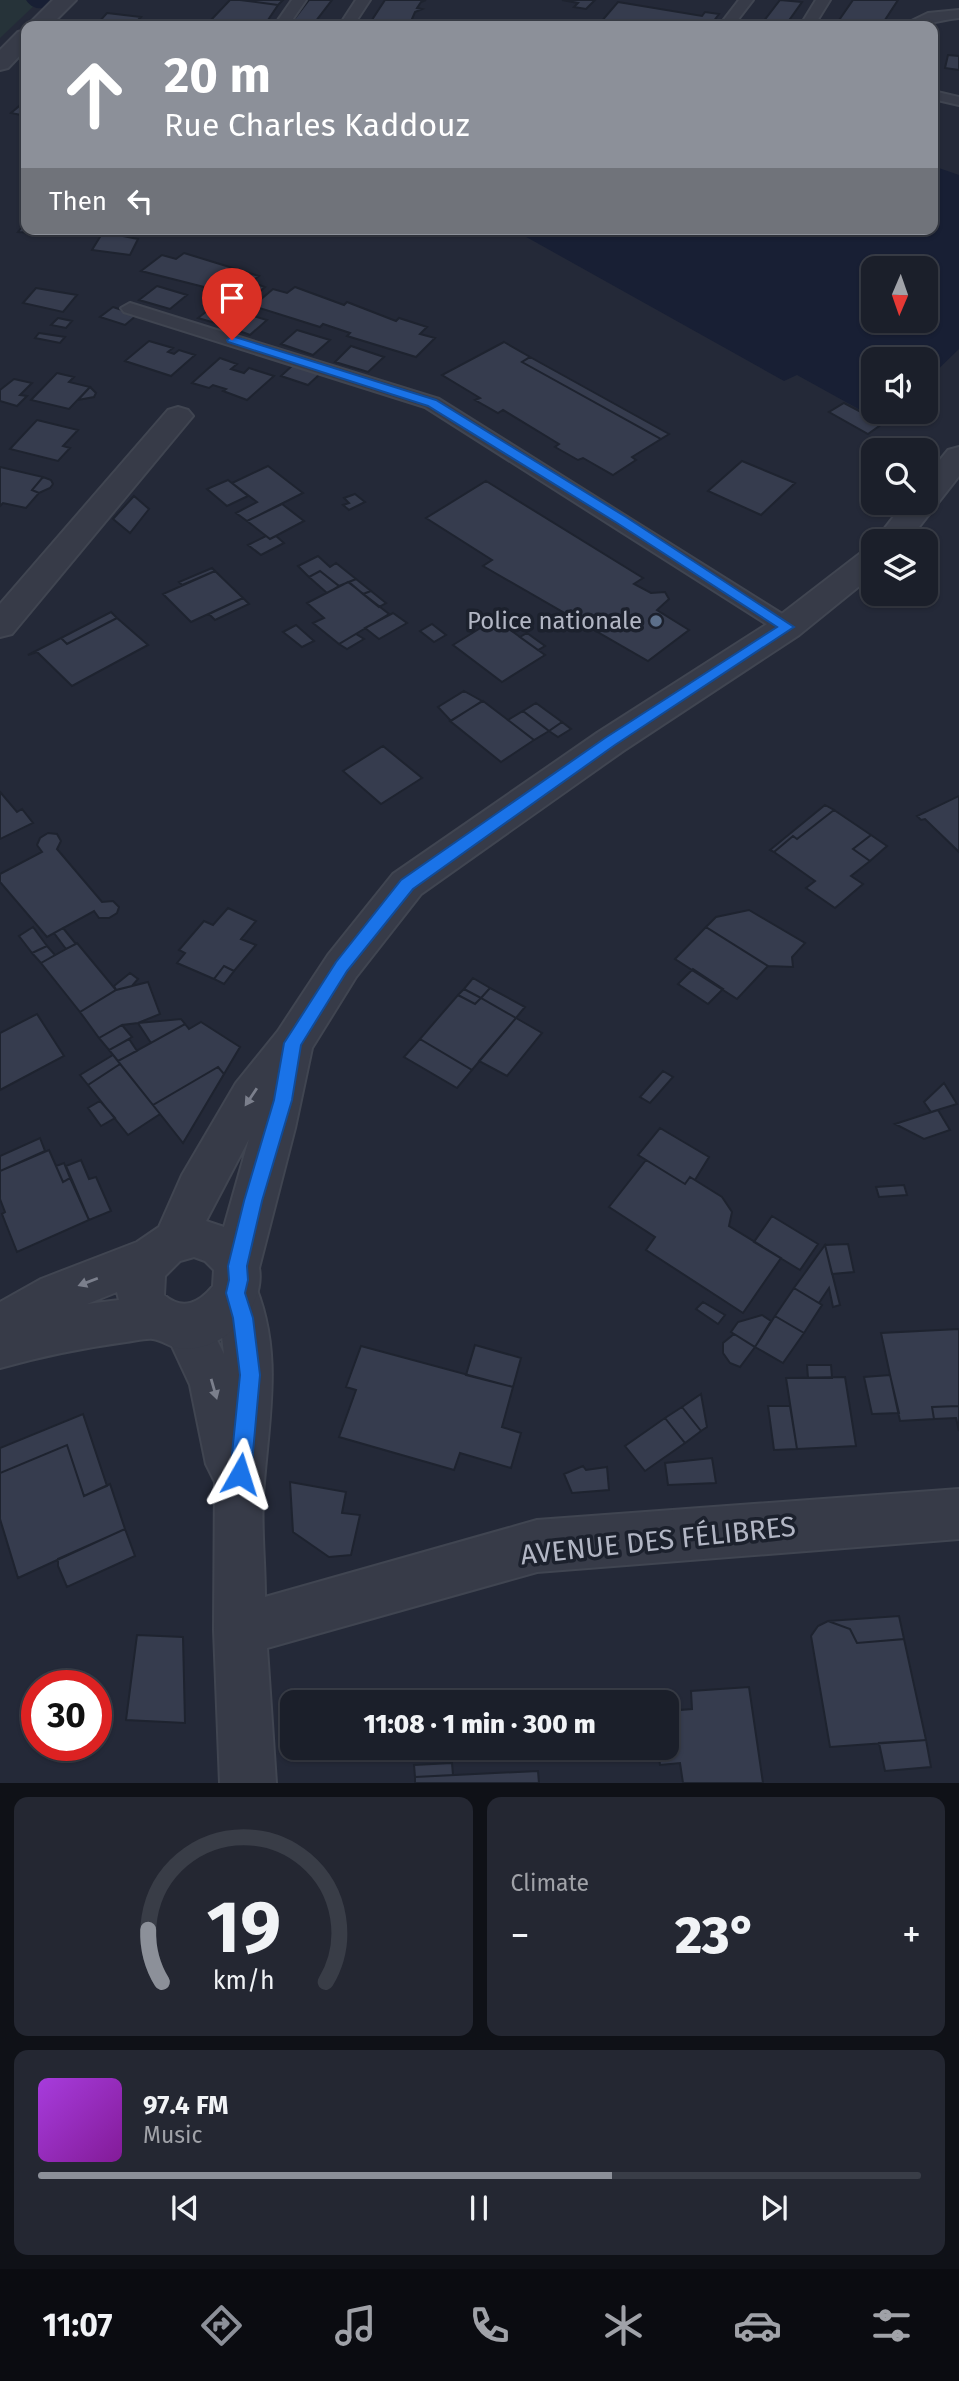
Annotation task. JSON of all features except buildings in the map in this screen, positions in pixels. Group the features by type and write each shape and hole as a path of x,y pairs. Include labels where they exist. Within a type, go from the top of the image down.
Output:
{"street":[{"path":"43,21 65,0"},
{"path":"0,62 21,42"},
{"path":"0,626 178,416"},
{"path":"938,482 959,456"},
{"path":"901,529 912,515"},
{"path":"238,1497 213,1383 170,1322 144,1305 139,1289 142,1273 163,1249 251,1096 293,1043 342,967 407,884 610,741 787,627 861,568"},
{"path":"0,1346 67,1328 216,1318 228,1307 237,1280 253,1201 283,1100 293,1043"},
{"path":"0,1327 57,1294 194,1237 214,1240 228,1251 237,1280 250,1375 238,1497 240,1630 248,1783"},
{"name":"AVENUE DES FÉLIBRES","path":"240,1630 537,1546 959,1514"}],"lane":[{"path":"284,21 299,0"},
{"path":"349,21 363,0"},
{"path":"730,21 746,0"},
{"path":"810,21 823,0"},
{"path":"920,21 933,16 959,15"},
{"path":"938,96 959,101"},
{"path":"130,308 432,403 787,627"}],"shaded area":[{"path":"0,0 40,0 0,38"}],"water":[{"path":"938,168 959,175 959,349 938,369 938,347 861,347 861,410 797,375 784,381 523,235 938,235"}],"place":[{"name":"Police nationale","path":"656,621"}],"route":[{"path":"232,340 432,403 787,627 610,741 407,884 342,967 293,1043 283,1100 237,1266 239,1280 236,1293 243,1318 250,1375 240,1474"}]}
